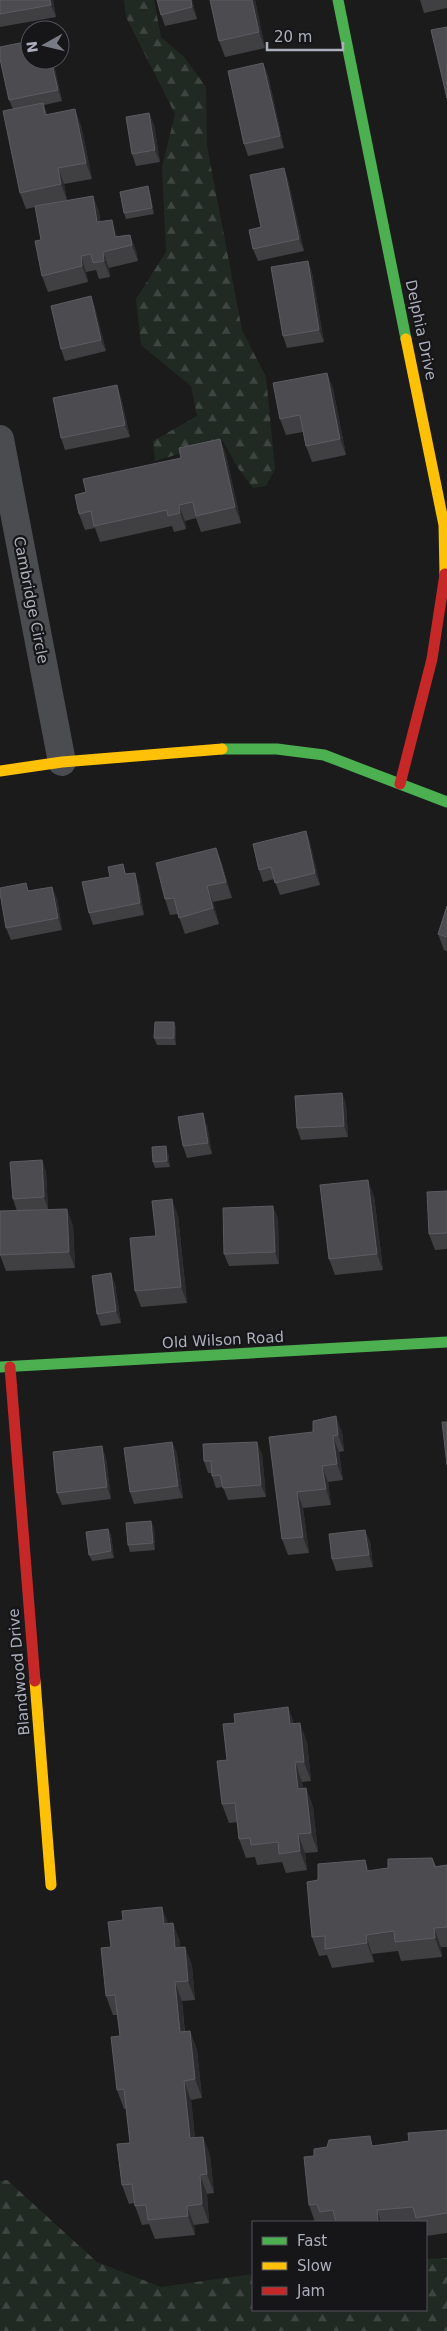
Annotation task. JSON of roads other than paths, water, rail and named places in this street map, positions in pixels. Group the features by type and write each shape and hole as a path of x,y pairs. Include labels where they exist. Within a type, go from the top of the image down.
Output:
{"street":[{"name":"Delphia Drive","path":"338,0 444,525 444,580 437,639 424,699 400,784"},
{"name":"Cambridge Circle","path":"0,439 62,762"},
{"path":"1,772 62,762 212,749 278,749 324,756 447,802"},
{"name":"Old Wilson Road","path":"5,1367 447,1342"},
{"name":"Blandwood Drive","path":"5,1367 51,1885"}]}
